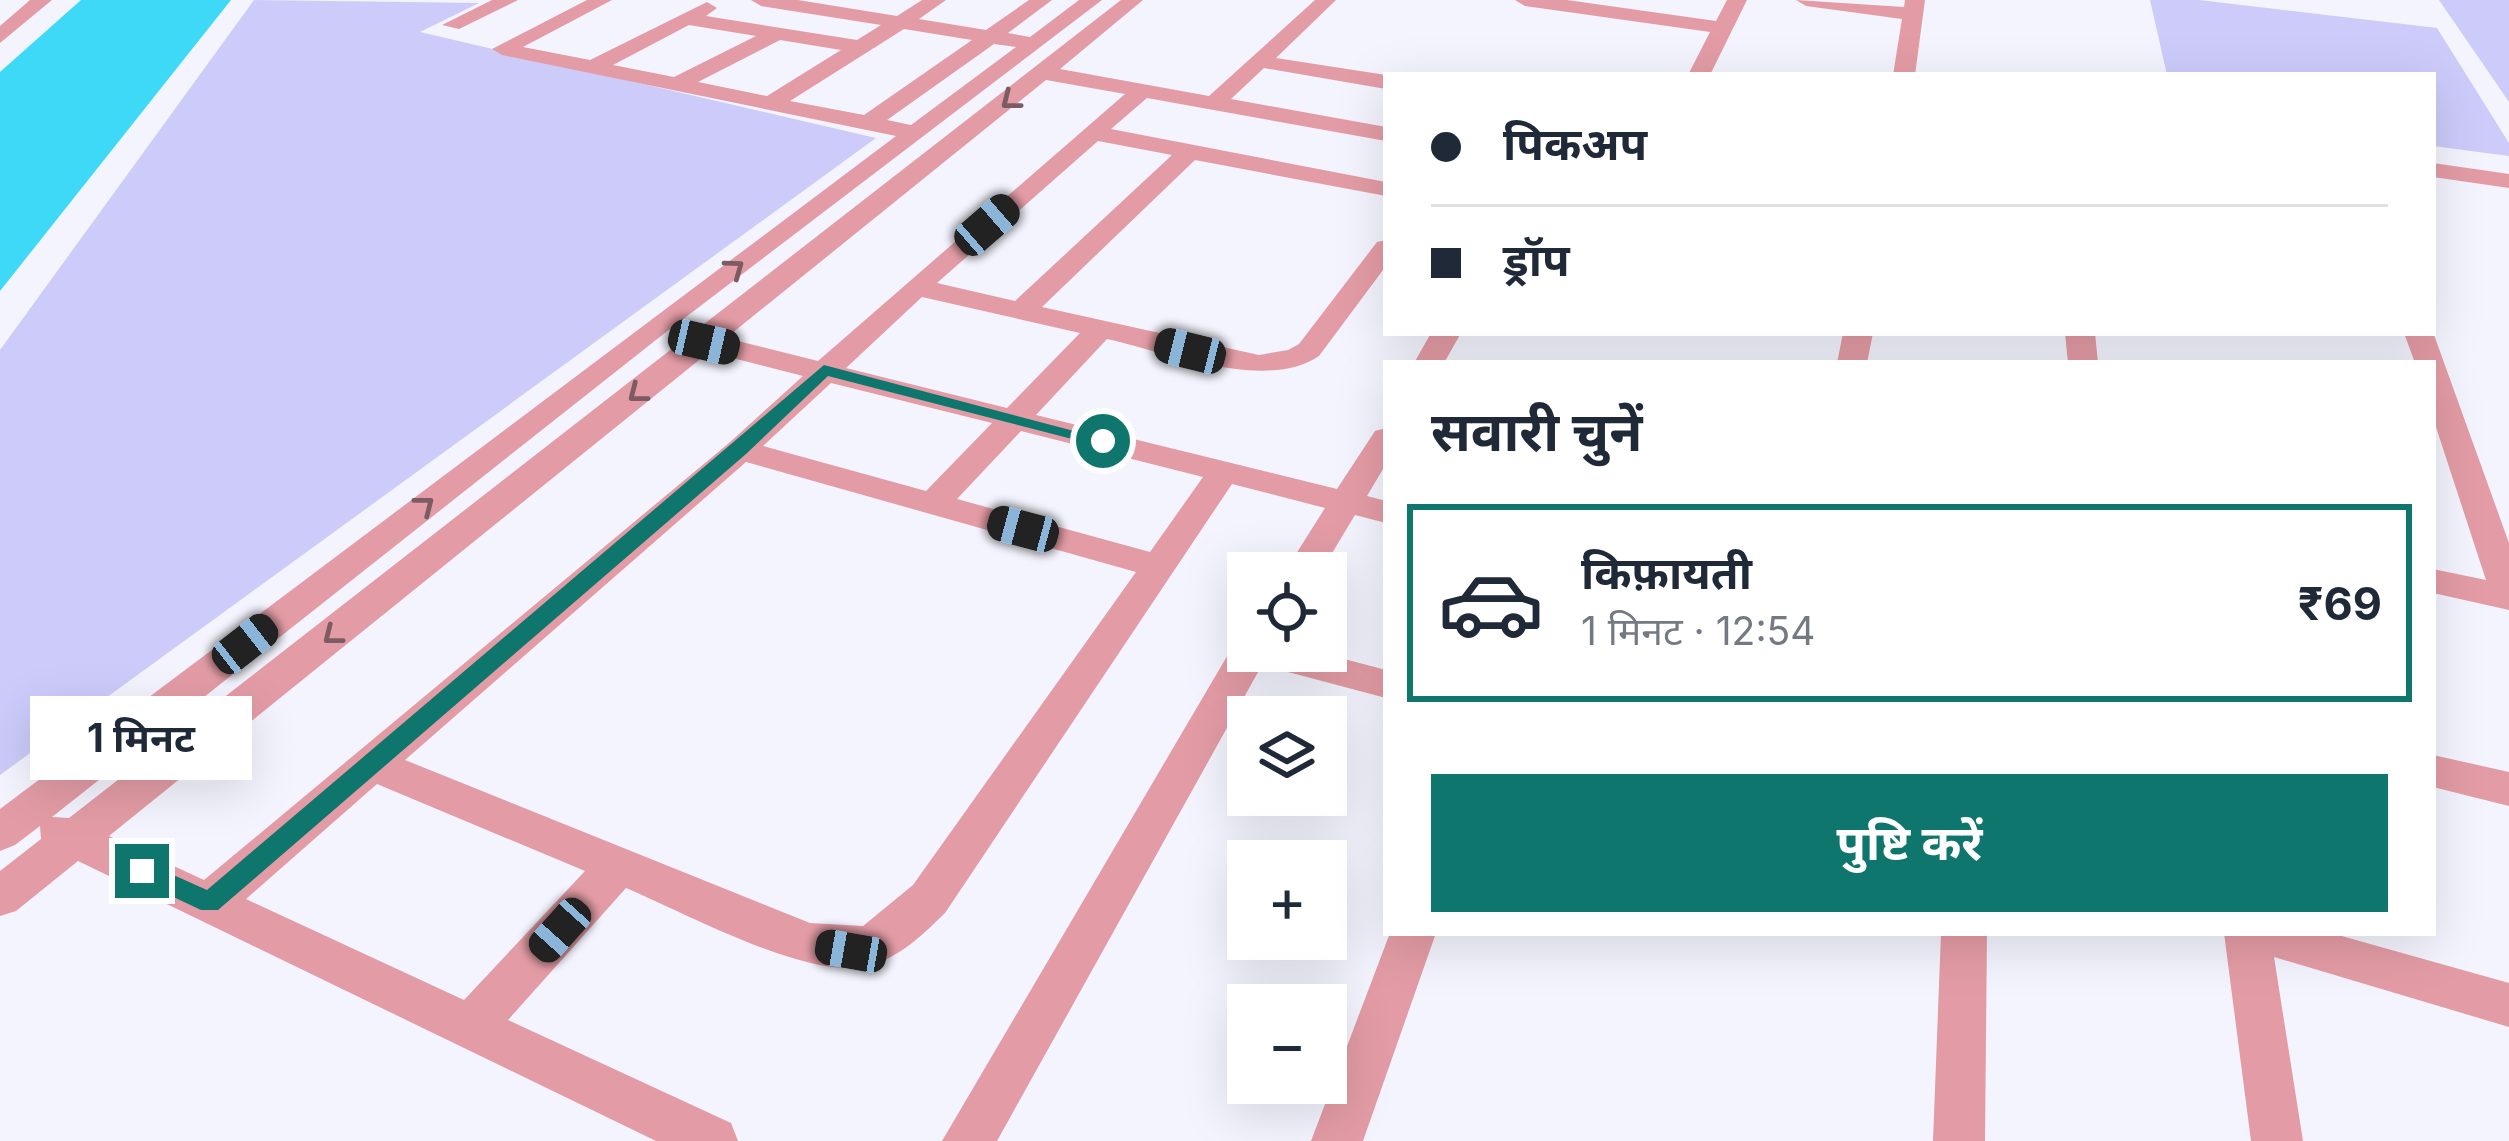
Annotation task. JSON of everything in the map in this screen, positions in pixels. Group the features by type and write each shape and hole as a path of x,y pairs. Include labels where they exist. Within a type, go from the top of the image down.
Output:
{"street":[{"path":"0,37 42,0"},
{"path":"452,25 508,0"},
{"path":"602,0 502,49 917,133"},
{"path":"593,67 722,0"},
{"path":"760,0 826,5 899,23 988,36 1143,90 1383,133"},
{"path":"768,105 936,0"},
{"path":"868,123 1042,0"},
{"path":"0,897 704,342 1041,58 1092,0"},
{"path":"12,824 651,330 917,133 1133,0"},
{"path":"1214,103 1326,0"},
{"path":"1526,0 1723,28"},
{"path":"1701,72 1736,0"},
{"path":"1806,0 1914,7 1904,72"},
{"path":"686,19 860,47"},
{"path":"677,84 776,34"},
{"path":"1258,61 1383,82"},
{"path":"209,903 740,450 916,287 1143,90"},
{"path":"1093,133 1383,188"},
{"path":"1022,310 1190,151"},
{"path":"2436,171 2506,186"},
{"path":"916,287 1259,364 1297,358 1309,350 1383,252"},
{"path":"933,504 1100,329"},
{"path":"651,330 1383,511"},
{"path":"2436,381 2509,596 2436,582"},
{"path":"1316,552 1383,443"},
{"path":"740,450 1158,566"},
{"path":"372,764 808,943 851,951 883,944 929,899 1223,472"},
{"path":"968,1141 1238,672"},
{"path":"1343,672 1383,682"},
{"path":"2436,772 2509,789"},
{"path":"12,824 74,839 712,1141"},
{"path":"471,1026 619,866"},
{"path":"1336,1141 1412,936"},
{"path":"1958,1141 1964,936"},
{"path":"2247,936 2277,1141"},
{"path":"2270,936 2509,1005"}],"shaded area":[{"path":"81,0 231,0 0,291 0,72"},
{"path":"254,0 479,3 420,32 876,138 0,775 0,350"},
{"path":"2150,0 2199,0 2437,28 2509,143 2509,156 2436,146 2436,72 2166,72"},
{"path":"2439,0 2509,0 2509,102"}],"route":[{"path":"142,871 209,903 740,450 824,370 1103,441"}]}
